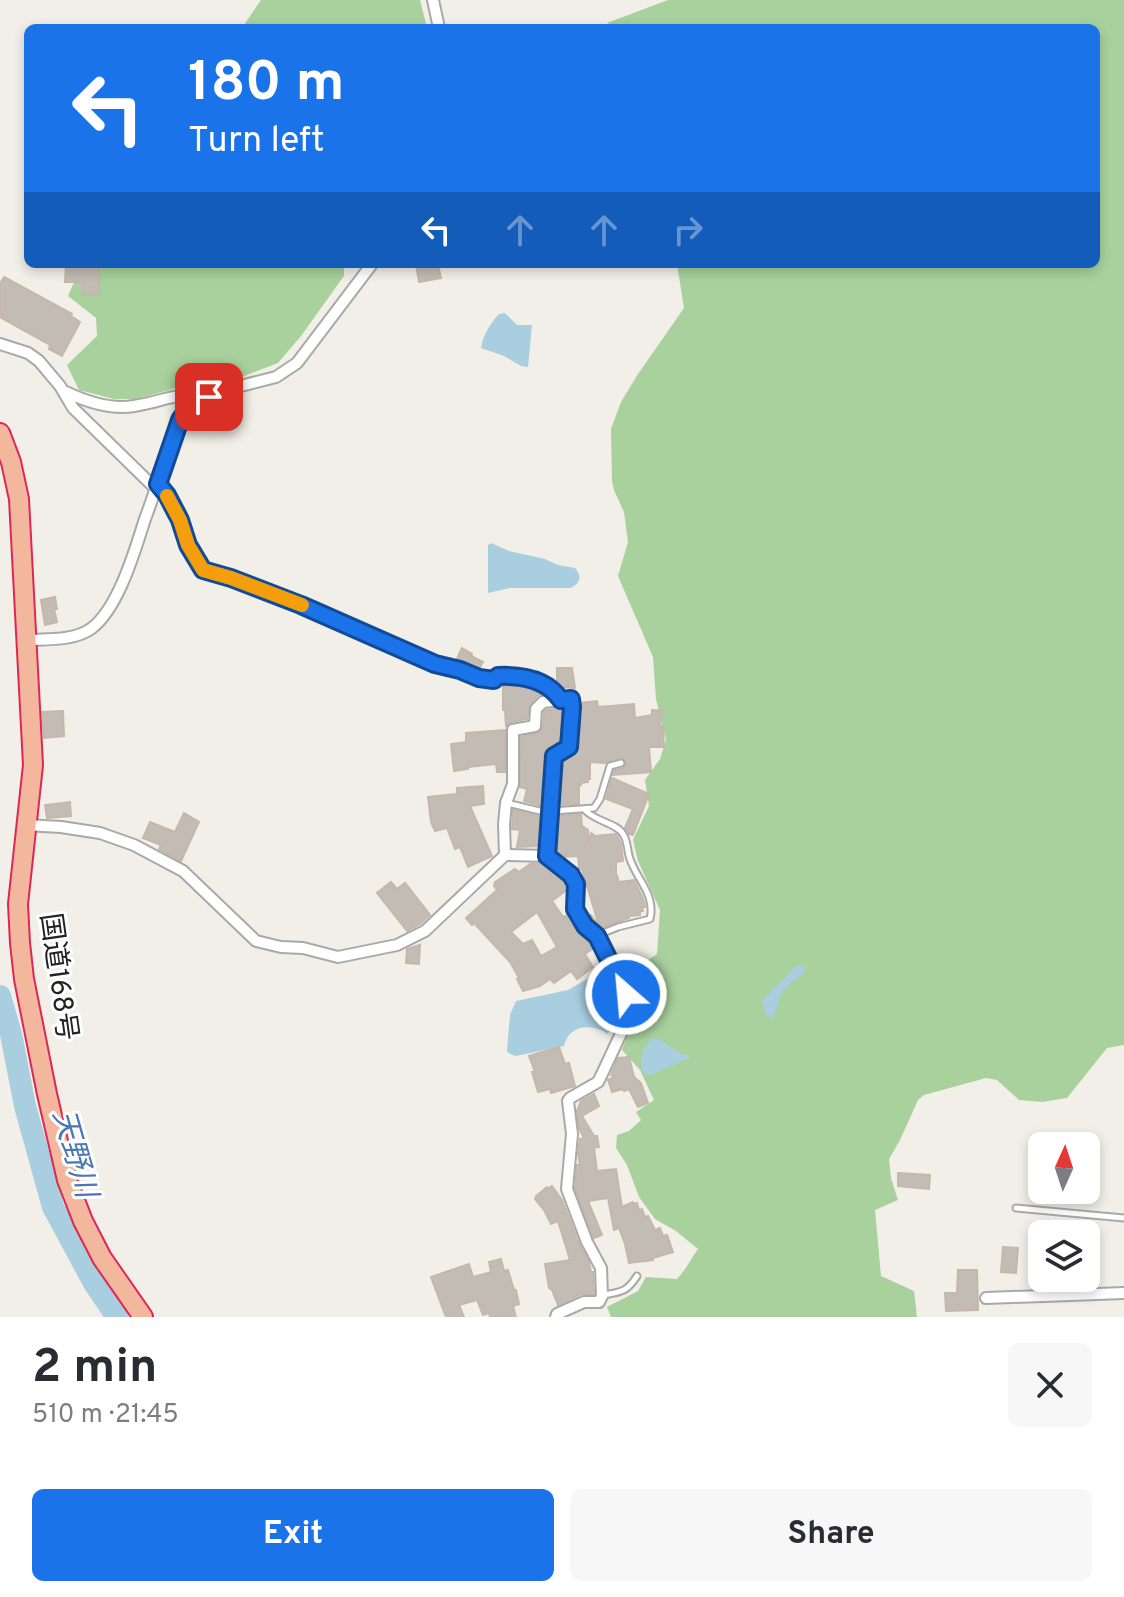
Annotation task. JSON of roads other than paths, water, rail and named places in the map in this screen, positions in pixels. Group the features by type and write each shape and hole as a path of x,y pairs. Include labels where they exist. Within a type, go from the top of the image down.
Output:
{"highway":[{"name":"国道168号","path":"0,433 11,462 19,499 33,765 18,904 24,979 67,1180 102,1258 143,1317"}],"street":[{"path":"433,0 438,24"},
{"path":"27,640 72,636 91,629 103,616 130,565 180,420 191,404 221,391 276,377 297,363 369,268"},
{"path":"0,344 28,353 39,361 64,391 73,408 167,495 188,545 203,570 301,605 435,664 479,678 494,680 498,676 513,675 527,678 555,690 561,700"},
{"path":"64,391 79,399 115,407 194,393 209,397"},
{"path":"505,855 506,803 513,784 513,730 535,726 536,709 543,702 571,699 569,747 554,756 547,856"},
{"path":"25,825 100,833 134,845 183,871 256,941 338,957 397,945 425,931 505,855 547,856 571,875 576,884 575,909 585,926 597,936 626,994 624,1027 598,1082 568,1101 572,1134 567,1189 587,1242 601,1268 602,1296 599,1302 584,1302 556,1317"},
{"path":"986,1298 1124,1293"}],"lane":[{"path":"506,803 551,812 594,808 610,766 621,763"},
{"path":"585,810 623,834 630,859 646,888 652,908 650,919 597,936"},
{"path":"1016,1208 1124,1218"},
{"path":"602,1296 625,1291 637,1276"}],"water":[{"path":"505,313 517,325 532,325 528,367 481,348 490,326 499,314"},
{"path":"491,543 509,551 575,568 579,582 571,588 510,588 488,593 488,545"},
{"path":"805,965 804,973 783,992 771,1019 762,1001 794,967"},
{"path":"594,978 607,986 616,1004 614,1026 608,1034 595,1028 582,1028 571,1033 564,1046 516,1056 507,1051 510,1015 516,1001 568,990"},
{"path":"656,1038 689,1058 650,1075 645,1074 641,1065 643,1051 651,1039"}],"waterway":[{"name":"天野川","path":"0,996 25,1106 53,1207 94,1283 117,1317"}]}
